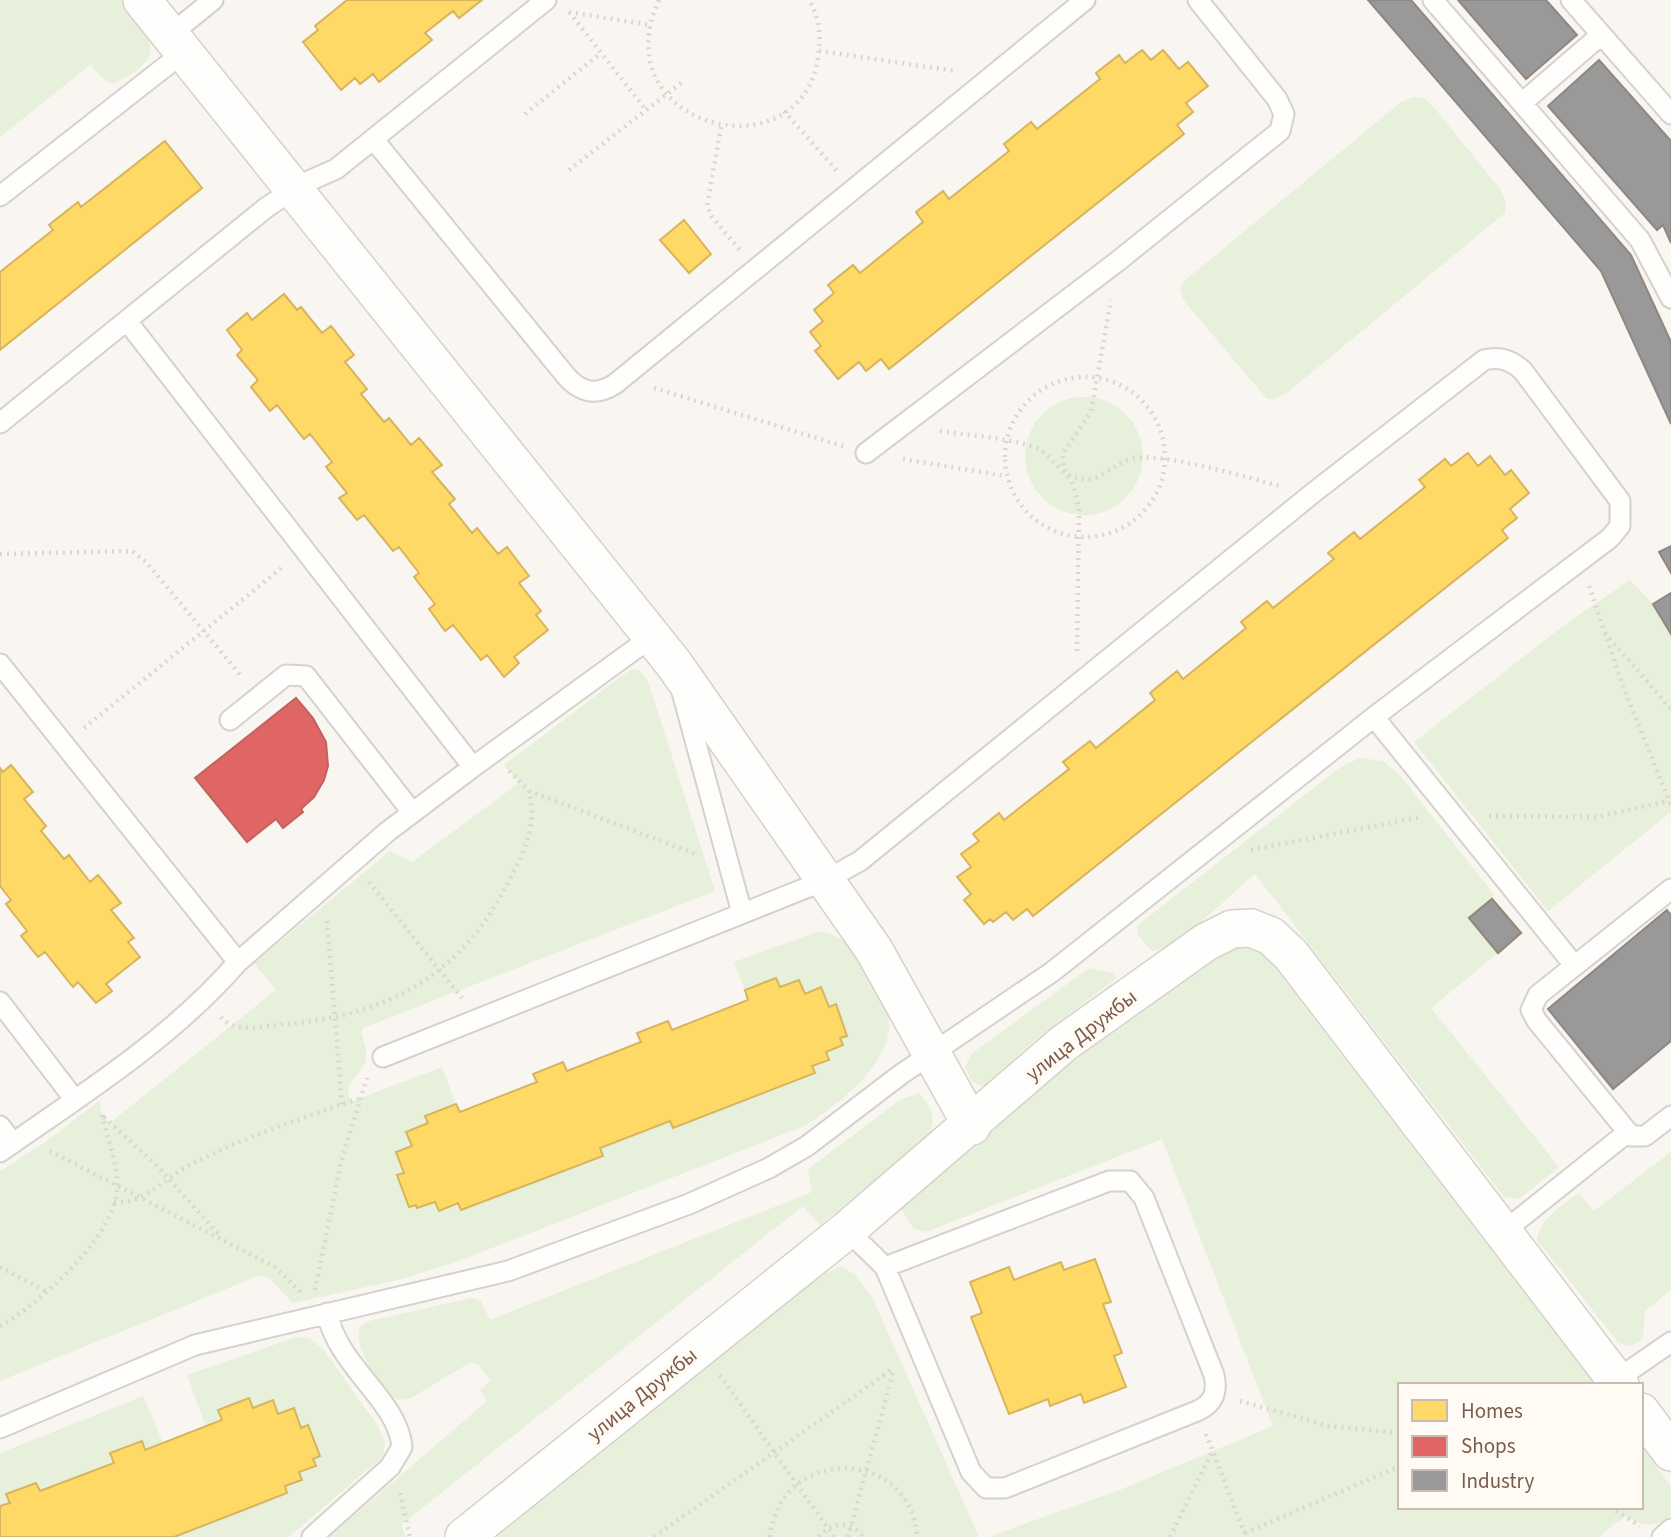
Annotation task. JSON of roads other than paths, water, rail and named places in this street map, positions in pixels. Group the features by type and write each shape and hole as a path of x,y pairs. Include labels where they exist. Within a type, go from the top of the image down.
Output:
{"street":[{"path":"142,0 663,650 881,962 972,1126"},
{"name":"улица Дружбы","path":"464,1537 846,1230 972,1126 1057,1049 1214,937 1232,929 1251,928 1271,936 1291,955 1618,1382"},
{"path":"1643,1415 1671,1452"}],"lane":[{"path":"0,196 177,44 213,0"},
{"path":"374,140 573,384 581,390 599,392 623,378 1085,0"},
{"path":"866,453 1118,261 1276,136 1283,126 1284,114 1277,99 1198,0"},
{"path":"1433,0 1640,240 1671,298"},
{"path":"1571,0 1671,114"},
{"path":"0,423 253,218 295,188 330,173 555,3"},
{"path":"1522,103 1601,35"},
{"path":"127,321 472,767"},
{"path":"0,1428 195,1345 508,1271 728,1188 807,1146 932,1054 1052,972 1374,717 1610,538 1620,526 1620,501 1523,371 1517,365 1500,358 1484,360 1312,493 1076,683 875,850 826,880 383,1057"},
{"path":"0,1126 11,1144 75,1100 205,998 238,962 412,812 472,767 663,650 742,913"},
{"path":"0,664 238,962"},
{"path":"230,720 286,675 306,677 412,812"},
{"path":"1374,717 1574,965"},
{"path":"1671,889 1574,965 1534,1000 1531,1010 1537,1021 1628,1132 1636,1137 1645,1136 1671,1116"},
{"path":"0,1002 75,1100"},
{"path":"1503,1232 1628,1132"},
{"path":"846,1230 885,1267 971,1472 981,1486 992,1490 1005,1488 1197,1411 1209,1405 1216,1392 1214,1375 1144,1198 1130,1181 1109,1181 885,1267"},
{"path":"312,1537 394,1463 402,1447 399,1431 338,1347 322,1314"},
{"path":"1618,1382 1671,1342"},
{"path":"1654,1534 1671,1530"}]}
